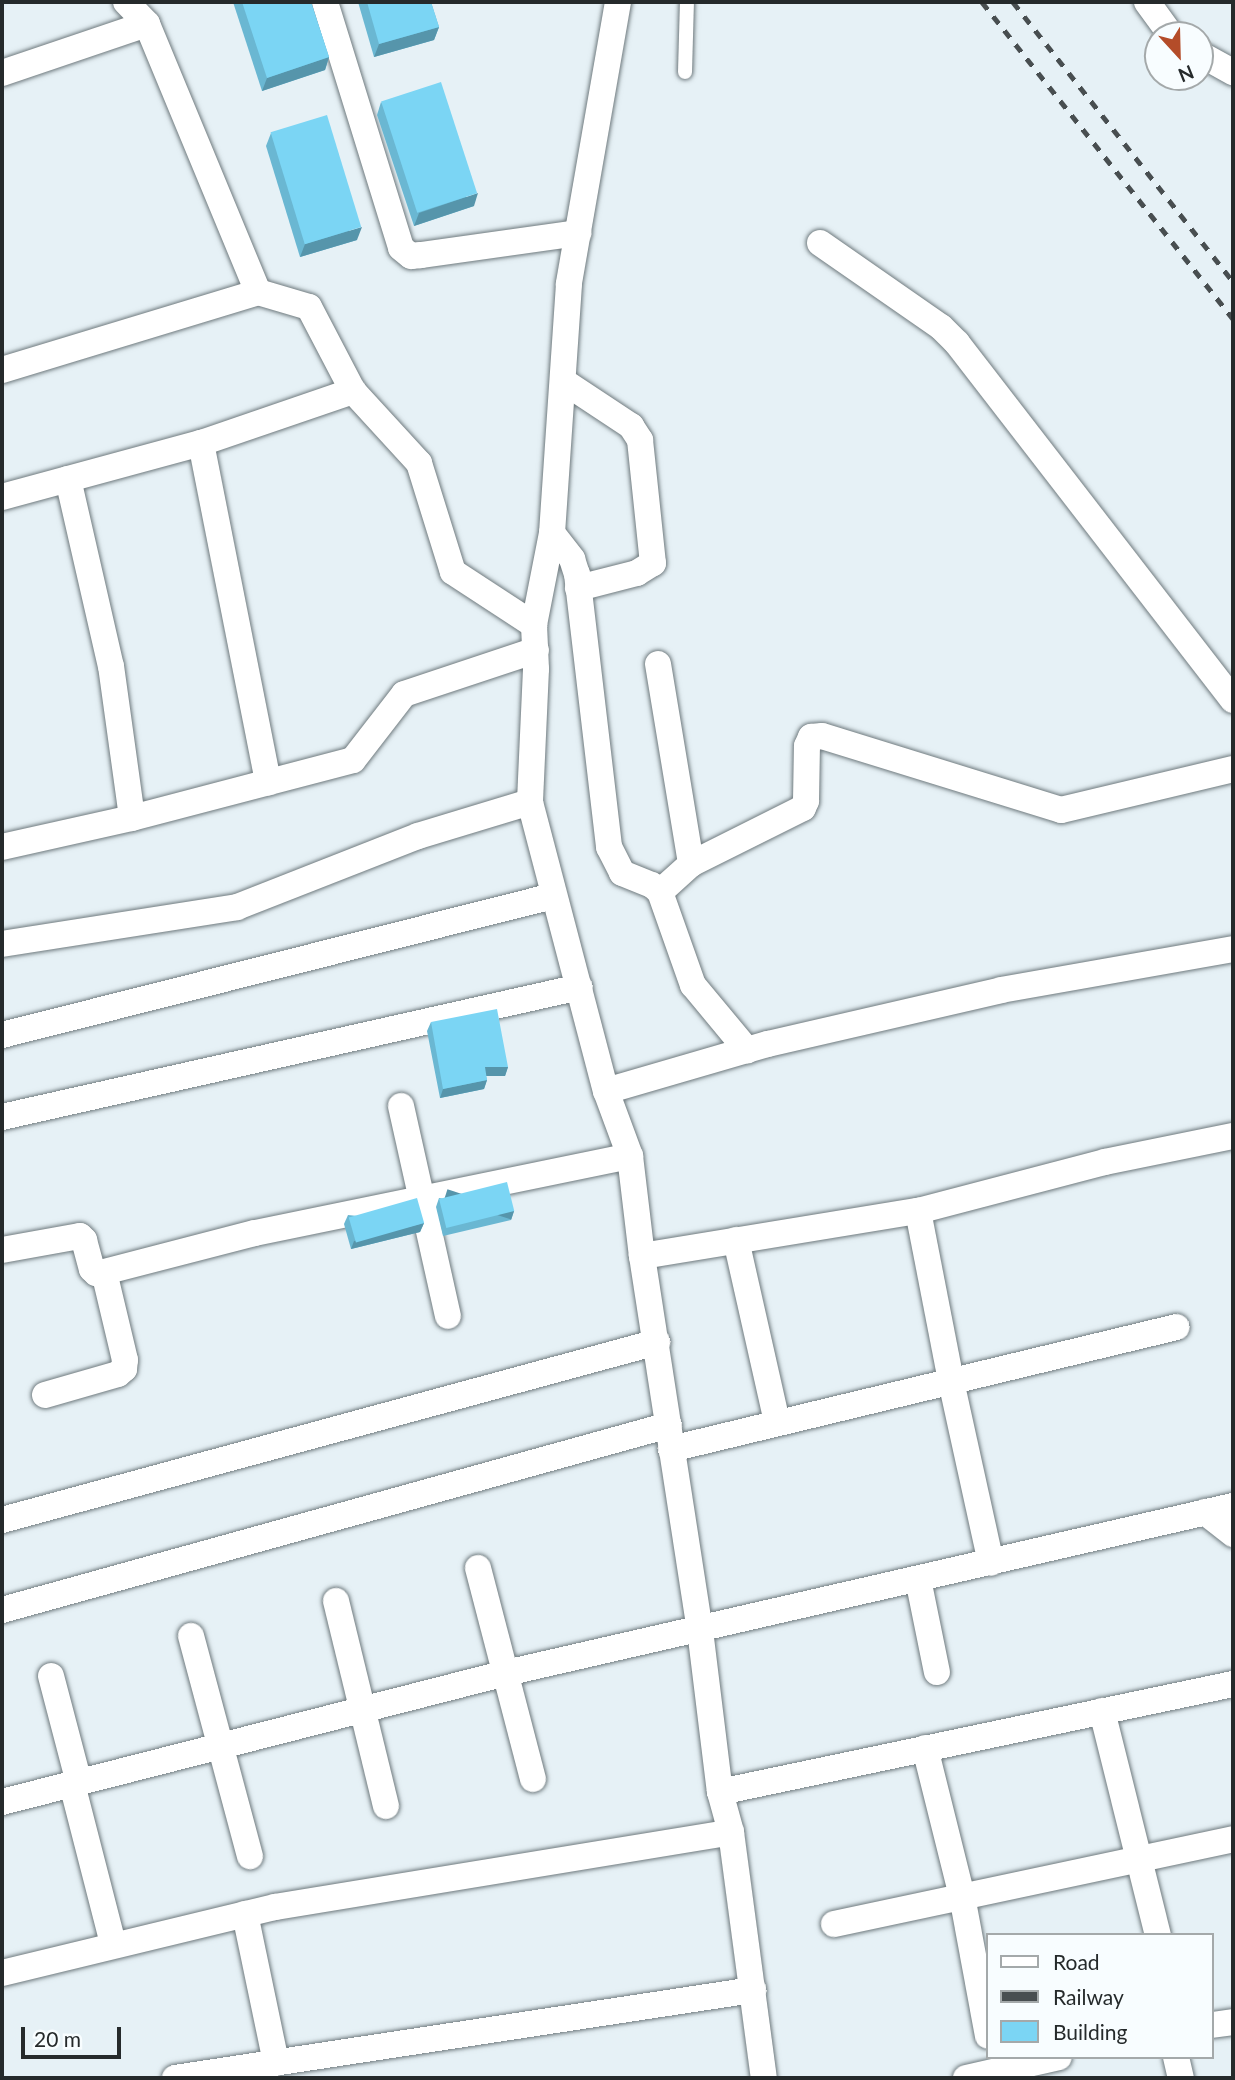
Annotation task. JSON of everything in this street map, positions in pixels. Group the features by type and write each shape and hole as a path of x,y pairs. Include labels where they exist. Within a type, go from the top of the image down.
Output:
{"street":[{"path":"126,2 147,24 258,292"},
{"path":"325,2 401,248 411,256 578,233"},
{"path":"618,2 569,284 552,533 535,638 530,802 606,1091 630,1156 642,1256 700,1630 720,1792 731,1832 764,2078"},
{"path":"1147,2 1161,21"},
{"path":"2,73 147,24"},
{"path":"1214,62 1233,72"},
{"path":"820,243 941,327 957,343 1233,700"},
{"path":"2,370 258,292 309,307 353,391 419,463 453,572 535,638"},
{"path":"563,381 631,426 640,440 653,563 647,569 578,588"},
{"path":"2,497 201,443 353,391"},
{"path":"201,443 268,782"},
{"path":"68,479 111,666 132,818"},
{"path":"552,533 572,559 578,588 609,847 622,873 660,892 693,985 747,1050"},
{"path":"2,847 132,818 353,760 365,749 399,698 414,689 535,638"},
{"path":"659,664 691,864"},
{"path":"660,892 691,864 803,808 806,801 807,746 811,737 822,736 1061,810 1233,769"},
{"path":"2,944 237,907 418,836 530,802"},
{"path":"2,1035 553,896"},
{"path":"606,1091 747,1050 1002,990 1233,949"},
{"path":"2,1117 580,987"},
{"path":"401,1106 424,1198 448,1316"},
{"path":"642,1256 918,1211 1105,1162 1233,1136"},
{"path":"2,1250 80,1236 84,1240 92,1269 96,1273 104,1272 255,1233 630,1156"},
{"path":"918,1211 951,1381 991,1563"},
{"path":"736,1240 777,1422"},
{"path":"45,1395 118,1374 124,1369 125,1360 104,1272"},
{"path":"2,1610 670,1437 777,1422 1177,1327"},
{"path":"2,1520 657,1342"},
{"path":"2,1802 506,1672 700,1630 1233,1506"},
{"path":"1205,1513 1233,1534"},
{"path":"478,1568 533,1779"},
{"path":"918,1579 937,1672"},
{"path":"336,1601 386,1806"},
{"path":"191,1636 250,1856"},
{"path":"51,1676 113,1944"},
{"path":"720,1792 1233,1684"},
{"path":"1102,1711 1158,1933"},
{"path":"925,1748 962,1896 986,2025"},
{"path":"2,1973 245,1914 731,1832"},
{"path":"834,1924 1233,1839"},
{"path":"245,1914 276,2063"},
{"path":"175,2078 753,1990"},
{"path":"1214,2025 1233,2022"},
{"path":"966,2078 994,2069 1048,2059"},
{"path":"1176,2059 1181,2078"}],"lane":[{"path":"684,72 687,2"}],"building":[{"path":"242,2 311,2 329,57 267,78"},
{"path":"367,2 431,2 439,27 379,44"},
{"path":"441,82 477,193 417,213 381,101"},
{"path":"327,115 361,227 305,244 271,132"},
{"path":"497,1009 508,1067 485,1067 487,1080 443,1089 431,1022"},
{"path":"507,1182 514,1211 446,1228 439,1199"},
{"path":"417,1198 424,1223 356,1243 349,1218"}],"railway":[{"path":"982,2 1233,319"},
{"path":"1013,2 1233,282"}]}
